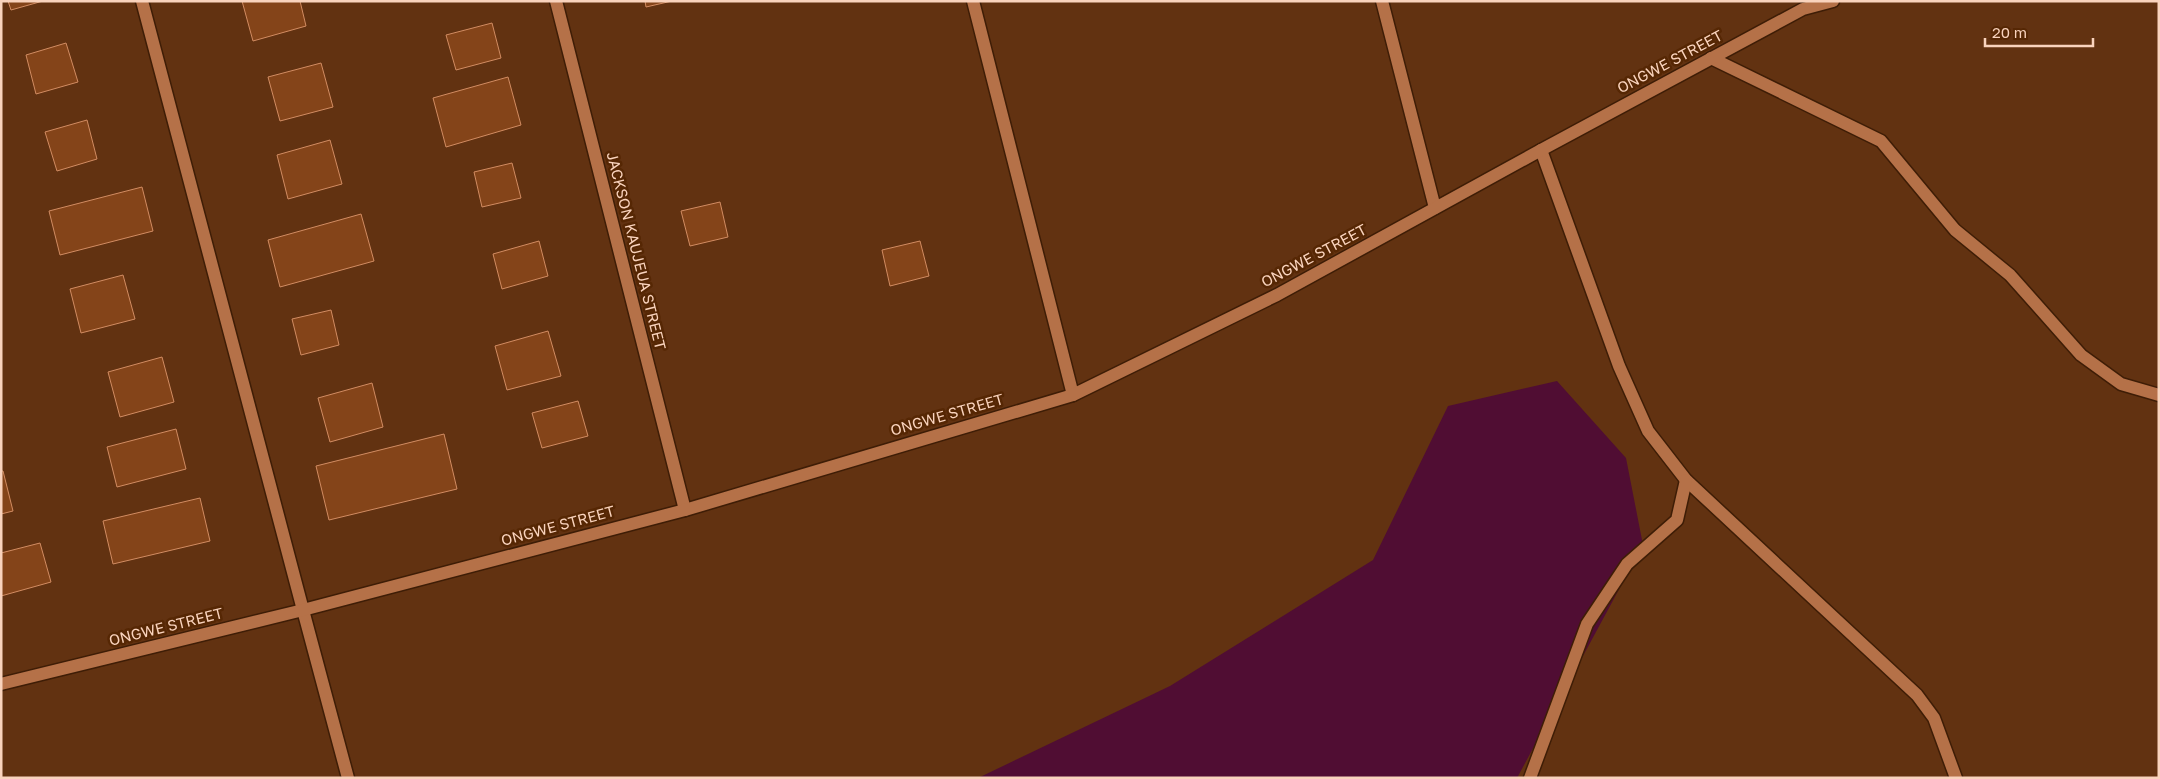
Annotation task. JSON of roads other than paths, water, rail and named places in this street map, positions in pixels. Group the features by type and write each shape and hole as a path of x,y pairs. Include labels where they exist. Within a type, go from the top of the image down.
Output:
{"street":[{"path":"142,1 348,778"},
{"name":"JACKSON KAUJEUA STREET","path":"556,1 685,510"},
{"path":"973,1 1073,395"},
{"path":"1382,1 1435,208"},
{"name":"ONGWE STREET","path":"1,684 303,610 685,510 1073,395 1277,295 1711,58 1802,5 1833,1"},
{"path":"1711,58 1880,141 1955,230 2010,275 2081,355 2121,384 2159,395"},
{"path":"1541,150 1619,366 1648,431 1686,480 1917,695 1934,718 1956,778"},
{"path":"1530,778 1587,624 1627,564 1677,520 1686,480"}]}
